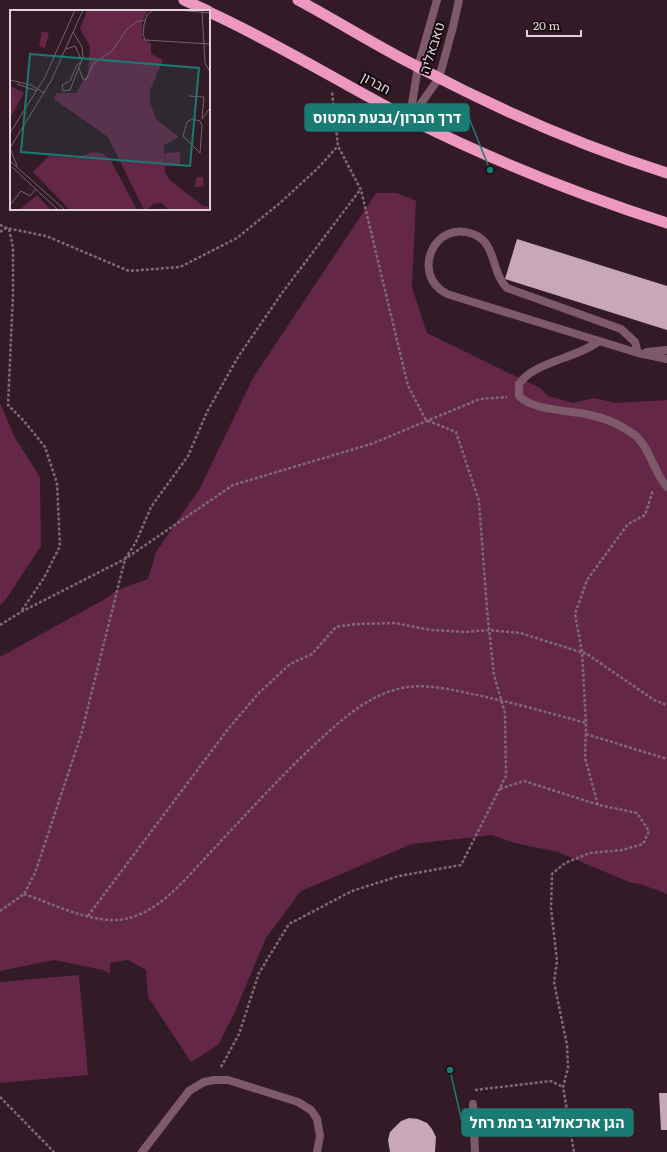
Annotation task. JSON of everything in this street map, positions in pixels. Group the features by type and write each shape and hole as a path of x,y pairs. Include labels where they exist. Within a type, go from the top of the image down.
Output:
{"highway":[{"name":"חברון","path":"184,0 206,10"},
{"path":"298,0 438,78 515,115 629,161 667,173"},
{"name":"חברון","path":"210,12 246,29 410,119 478,151 557,185 667,223"}],"street":[{"name":"טאבאליה","path":"410,119 418,67 437,0"},
{"name":"טאבאליה","path":"410,119 438,78 453,27 459,0"},
{"path":"638,353 635,342 621,329 507,288 500,280 489,248 477,236 466,232 455,232 444,236 432,248 429,259 429,270 436,286 444,292 638,353 667,359"},
{"path":"600,341 579,353 530,372 519,384 519,396 523,401 536,406 590,415 615,423 634,434 646,450 664,484"},
{"path":"638,353 667,350"},
{"path":"142,1152 189,1090 204,1082 214,1080 228,1080 298,1102 311,1110 317,1119 320,1136 317,1152"},
{"path":"473,1104 475,1152"}],"path":[{"path":"214,1080 239,1034 260,973 288,924 352,891 399,876 461,865 506,776 505,712 494,675 479,501 456,432 426,420 408,386 361,190 338,146 332,93 337,79"},
{"path":"0,225 6,228 46,236 129,271 180,267 237,238 296,188 338,146"},
{"path":"0,911 24,894 35,872 81,735 125,559 136,542 151,507 188,456 207,412 238,357 282,294 361,190"},
{"path":"0,232 6,228"},
{"path":"6,228 9,229 13,247 13,294 8,405 45,446 57,483 60,546 44,578 21,612"},
{"path":"0,625 21,612 125,559 232,485 371,444 480,399 519,396"},
{"path":"599,805 585,758 586,723 582,652 575,614 587,580 628,524 645,516 651,491 664,484"},
{"path":"88,916 229,728 258,694 290,664 312,654 336,627 355,624 395,623 430,630 466,632 489,630 520,633 587,654 654,700 667,705"},
{"path":"24,894 88,916 112,920 129,918 146,911 186,879 283,774 345,716 375,697 402,688 430,687 451,689 501,700 586,723"},
{"path":"586,734 667,759"},
{"path":"500,789 524,781 599,805 637,813 649,831 643,844 622,850 590,853 565,863 552,874 551,908 557,961 554,982 567,1045 568,1068 563,1087 574,1152"},
{"path":"473,1104 473,1090 551,1081 563,1087"},
{"path":"0,1097 54,1152"}],"shaded area":[{"path":"376,193 397,193 416,201 412,287 427,333 540,388 548,396 573,403 594,398 615,403 667,400 667,894 640,884 631,883 558,852 515,843 492,835 412,844 301,891 266,938 234,1014 218,1045 191,1062 148,997 146,970 128,960 110,963 110,974 103,970 54,960 0,971 0,657 105,599 117,590 148,579 156,552 200,488 253,378"},
{"path":"0,403 15,438 40,477 41,546 4,602 0,605"},
{"path":"79,975 88,1075 0,1083 0,982"}],"building":[{"path":"517,239 667,286 667,330 505,279"},
{"path":"659,1093 667,1093 667,1130 661,1130"},
{"path":"409,1118 418,1119 427,1123 432,1129 436,1137 435,1152 390,1152 388,1140 390,1132 401,1121"}],"place":[{"name":"דרך חברון/גבעת המטוס","path":"490,170"},
{"name":"הגן ארכאולוגי ברמת רחל","path":"450,1070"}]}
